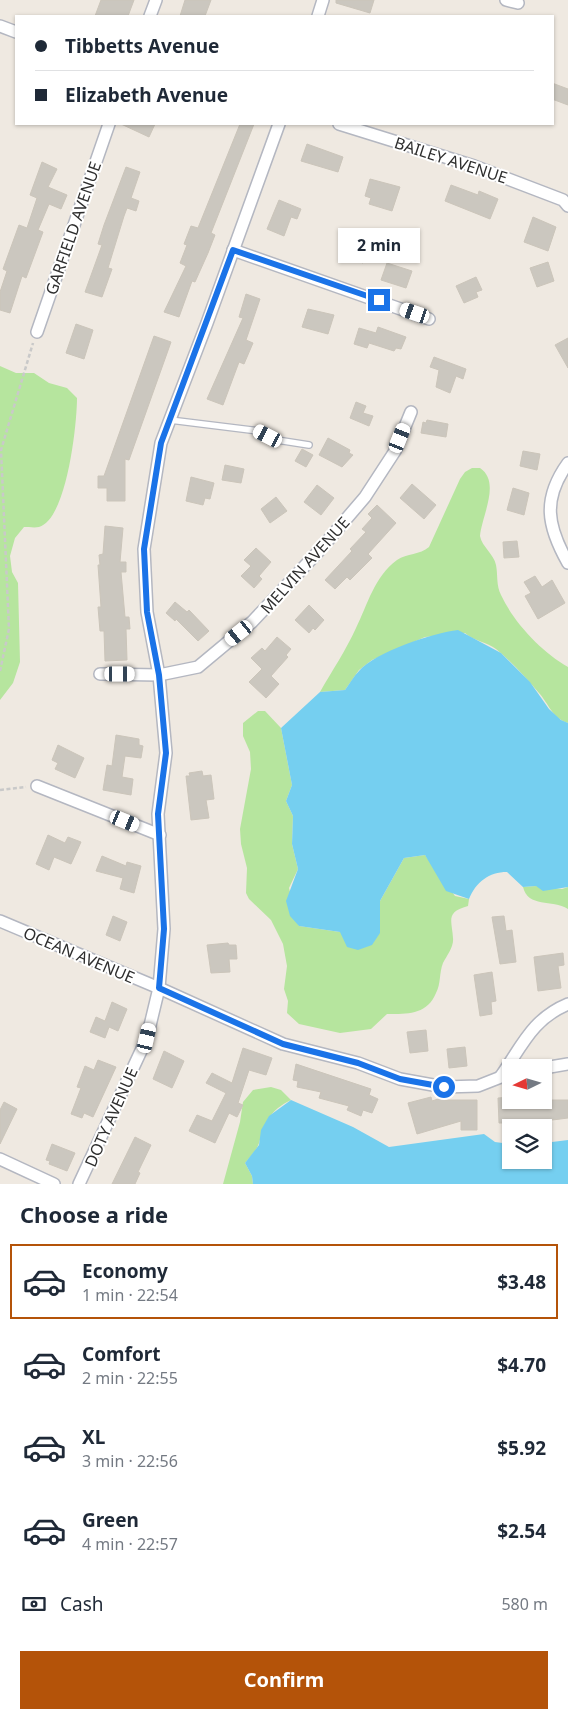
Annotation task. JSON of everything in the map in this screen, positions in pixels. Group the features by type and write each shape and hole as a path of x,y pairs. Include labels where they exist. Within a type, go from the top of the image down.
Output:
{"street":[{"path":"150,15 156,0"},
{"path":"318,15 324,0"},
{"path":"506,0 518,3"},
{"path":"0,26 15,32"},
{"name":"GARFIELD AVENUE","path":"37,332 109,125"},
{"name":"DOTY AVENUE","path":"79,1184 147,1038 159,988 164,929 158,814 166,753 159,675 147,612 144,549 161,443 279,125"},
{"name":"BAILEY AVENUE","path":"341,125 474,166 565,203"},
{"path":"233,250 429,319"},
{"name":"MELVIN AVENUE","path":"100,674 159,675 198,666 252,622 318,552 365,497 395,452 411,412"},
{"path":"568,463 560,474 549,512 556,536 568,563"},
{"path":"37,786 160,835"},
{"name":"OCEAN AVENUE","path":"0,921 159,988 283,1044 358,1063 400,1079 444,1087 478,1086 502,1076"},
{"path":"515,1059 533,1028 550,1011 568,1004"},
{"path":"552,1067 568,1064"},
{"path":"0,1159 54,1184"}],"lane":[{"path":"170,420 259,431 277,440 309,444"}],"path":[{"path":"0,671 9,629 1,450 14,400 37,332"},
{"path":"0,790 37,786"}],"green space":[{"path":"0,366 16,373 34,373 49,383 67,388 77,398 72,448 63,490 57,507 49,520 39,527 24,527 15,538 10,556 12,572 18,583 20,662 13,683 0,700"},
{"path":"472,468 480,468 486,474 489,482 489,499 480,536 483,544 495,561 498,588 501,595 513,616 530,636 548,653 568,667 568,723 554,714 534,687 502,654 465,633 425,637 372,660 359,670 345,690 320,692 348,644 372,591 383,574 397,560 429,547 460,479 465,472"},
{"path":"258,711 265,711 281,728 292,785 286,801 293,816 292,844 298,869 289,888 299,926 340,932 380,933 380,901 404,858 425,855 455,896 469,899 468,906 461,908 453,914 451,922 452,945 443,963 439,986 432,1000 422,1009 402,1014 387,1014 371,1029 340,1033 299,1024 287,1013 288,1001 284,989 287,966 283,944 271,920 249,899 246,893 247,868 241,844 240,829 251,769 250,752 243,736 243,723"},
{"path":"536,886 562,889 568,887 568,909 530,898 523,887"},
{"path":"271,1087 281,1090 291,1100 278,1108 269,1117 257,1148 245,1163 252,1176 253,1184 223,1184 240,1122 243,1102 253,1090"}],"water":[{"path":"458,630 501,653 530,682 549,709 561,720 568,723 568,887 543,891 536,886 523,887 507,872 500,872 489,876 479,883 469,899 446,891 425,855 404,858 380,901 380,933 372,945 358,950 347,947 340,932 299,926 290,916 286,901 298,869 292,844 293,816 286,801 292,785 281,728 320,692 345,690 359,671 378,657 405,644"},
{"path":"291,1100 353,1127 389,1147 484,1134 495,1142 502,1143 502,1169 552,1169 552,1142 568,1140 568,1184 253,1184 252,1176 245,1163 259,1145 261,1130 269,1116"}],"building":[{"path":"101,0 134,0 128,15 95,15"},
{"path":"185,0 211,0 205,15 180,15"},
{"path":"336,0 374,0 370,13 336,3"},
{"path":"554,84 568,89 568,105 554,100"},
{"path":"123,125 155,125 149,137"},
{"path":"240,125 254,125 211,233 215,235 195,282 192,281 179,317 164,312 186,266 180,263 187,245 184,244 191,226 198,228"},
{"path":"307,144 343,157 338,172 301,161"},
{"path":"42,162 57,169 48,187 67,195 61,209 49,204 38,230 43,232 26,278 22,276 10,313 0,310 0,292 7,271 3,269 19,225 27,228 37,198 30,195"},
{"path":"126,167 140,172 131,198 139,201 136,211 127,208 108,268 112,269 102,297 85,292 102,245 98,244 104,225"},
{"path":"370,179 400,187 392,211 369,204 371,198 365,196"},
{"path":"451,185 478,195 479,191 498,199 490,219 445,201"},
{"path":"279,200 301,209 297,219 291,217 284,236 267,229"},
{"path":"533,217 556,227 548,251 524,242"},
{"path":"347,239 368,246 363,263 342,256"},
{"path":"548,262 554,281 537,287 530,268"},
{"path":"387,263 412,271 406,288 381,280"},
{"path":"476,277 482,290 476,292 478,297 464,303 456,286"},
{"path":"246,294 260,299 246,340 253,343 244,364 239,362 223,405 207,399 243,318 239,317"},
{"path":"308,309 334,315 328,334 302,327"},
{"path":"76,324 93,330 84,359 66,353"},
{"path":"378,327 406,337 401,349 396,348 394,351 369,343 367,348 354,344 359,328 376,333"},
{"path":"154,336 171,342 129,460 125,459 125,501 107,501 107,488 98,488 98,476 104,476"},
{"path":"568,338 568,368 555,345"},
{"path":"434,357 466,369 463,379 456,376 450,393 436,387 439,370 430,367"},
{"path":"356,402 366,406 363,413 373,416 369,426 350,418"},
{"path":"427,420 448,424 446,437 421,433 423,422 426,423"},
{"path":"328,438 350,450 349,453 353,455 342,467 319,455"},
{"path":"302,449 313,455 306,467 295,461"},
{"path":"523,451 540,454 537,470 520,466"},
{"path":"225,465 244,469 241,483 222,480"},
{"path":"191,477 214,483 210,499 205,498 203,505 186,501"},
{"path":"412,484 436,505 424,519 400,498"},
{"path":"317,485 334,498 321,515 304,502"},
{"path":"513,488 529,493 524,515 507,510"},
{"path":"276,497 287,511 270,523 261,509"},
{"path":"377,505 396,523 368,554 372,558 350,580 347,577 335,589 325,580 352,551 350,549 366,532 362,529 372,518 368,514"},
{"path":"105,526 123,528 120,562 126,562 126,572 121,572 125,617 129,617 130,629 126,629 127,660 105,661 104,631 100,631 98,607 101,607 98,565 100,565 99,555 103,554"},
{"path":"517,541 519,557 504,558 503,542"},
{"path":"256,548 271,562 259,576 262,579 254,588 241,576 251,566 244,560"},
{"path":"535,576 542,587 552,580 565,603 538,619 525,596 531,593 524,582"},
{"path":"175,602 187,612 189,610 209,631 198,641 176,619 175,621 166,613"},
{"path":"309,605 324,620 315,630 313,628 309,633 295,620"},
{"path":"277,637 291,649 286,655 288,657 271,676 279,684 266,698 249,682 262,669 251,658 262,648 265,651"},
{"path":"116,735 139,739 139,745 143,746 141,758 125,756 122,777 133,779 131,795 103,790 107,765 112,766"},
{"path":"58,745 84,758 75,778 55,769 58,763 52,760"},
{"path":"202,771 203,776 211,775 214,799 206,800 209,818 191,820 186,776 190,776 189,773"},
{"path":"48,835 65,843 68,837 81,842 71,864 54,857 49,870 36,864"},
{"path":"102,856 126,866 127,862 141,866 134,893 120,889 123,878 96,871"},
{"path":"113,916 127,922 120,941 106,935"},
{"path":"504,916 506,931 512,930 516,962 500,964 492,917"},
{"path":"228,943 229,945 236,945 237,959 229,959 230,972 211,973 207,945"},
{"path":"563,953 564,965 558,966 561,988 538,991 534,957"},
{"path":"492,972 496,1001 491,1002 492,1014 480,1016 474,975"},
{"path":"112,1002 127,1009 118,1031 109,1027 105,1038 90,1032 96,1017 105,1021"},
{"path":"426,1030 428,1051 410,1053 407,1032"},
{"path":"465,1047 467,1066 449,1068 447,1049"},
{"path":"243,1048 272,1058 266,1075 249,1070 238,1103 243,1105 237,1117 229,1113 215,1143 189,1131 197,1115 212,1121 226,1093 206,1083 212,1073 232,1083"},
{"path":"164,1051 184,1061 172,1088 153,1079"},
{"path":"98,1060 116,1067 93,1117 84,1113 82,1118 71,1114 81,1088 77,1087 85,1066 94,1070"},
{"path":"296,1064 371,1089 369,1095 378,1099 372,1113 363,1110 361,1116 347,1110 349,1106 319,1098 321,1092 297,1087 298,1081 293,1080"},
{"path":"431,1097 432,1101 444,1097 445,1100 477,1100 477,1130 461,1130 461,1121 417,1134 408,1103"},
{"path":"498,1098 502,1098 502,1109 552,1109 552,1100 568,1100 568,1118 552,1120 502,1119 502,1123 499,1123"},
{"path":"4,1102 17,1109 0,1144 0,1110"},
{"path":"135,1137 151,1145 138,1172 140,1173 135,1184 112,1184"},
{"path":"52,1144 75,1153 67,1171 49,1164 50,1161 46,1160"}],"route":[{"path":"379,300 233,250 161,443 144,549 147,612 159,675 166,753 158,814 164,929 159,988 283,1044 358,1063 400,1079 444,1087"}]}
